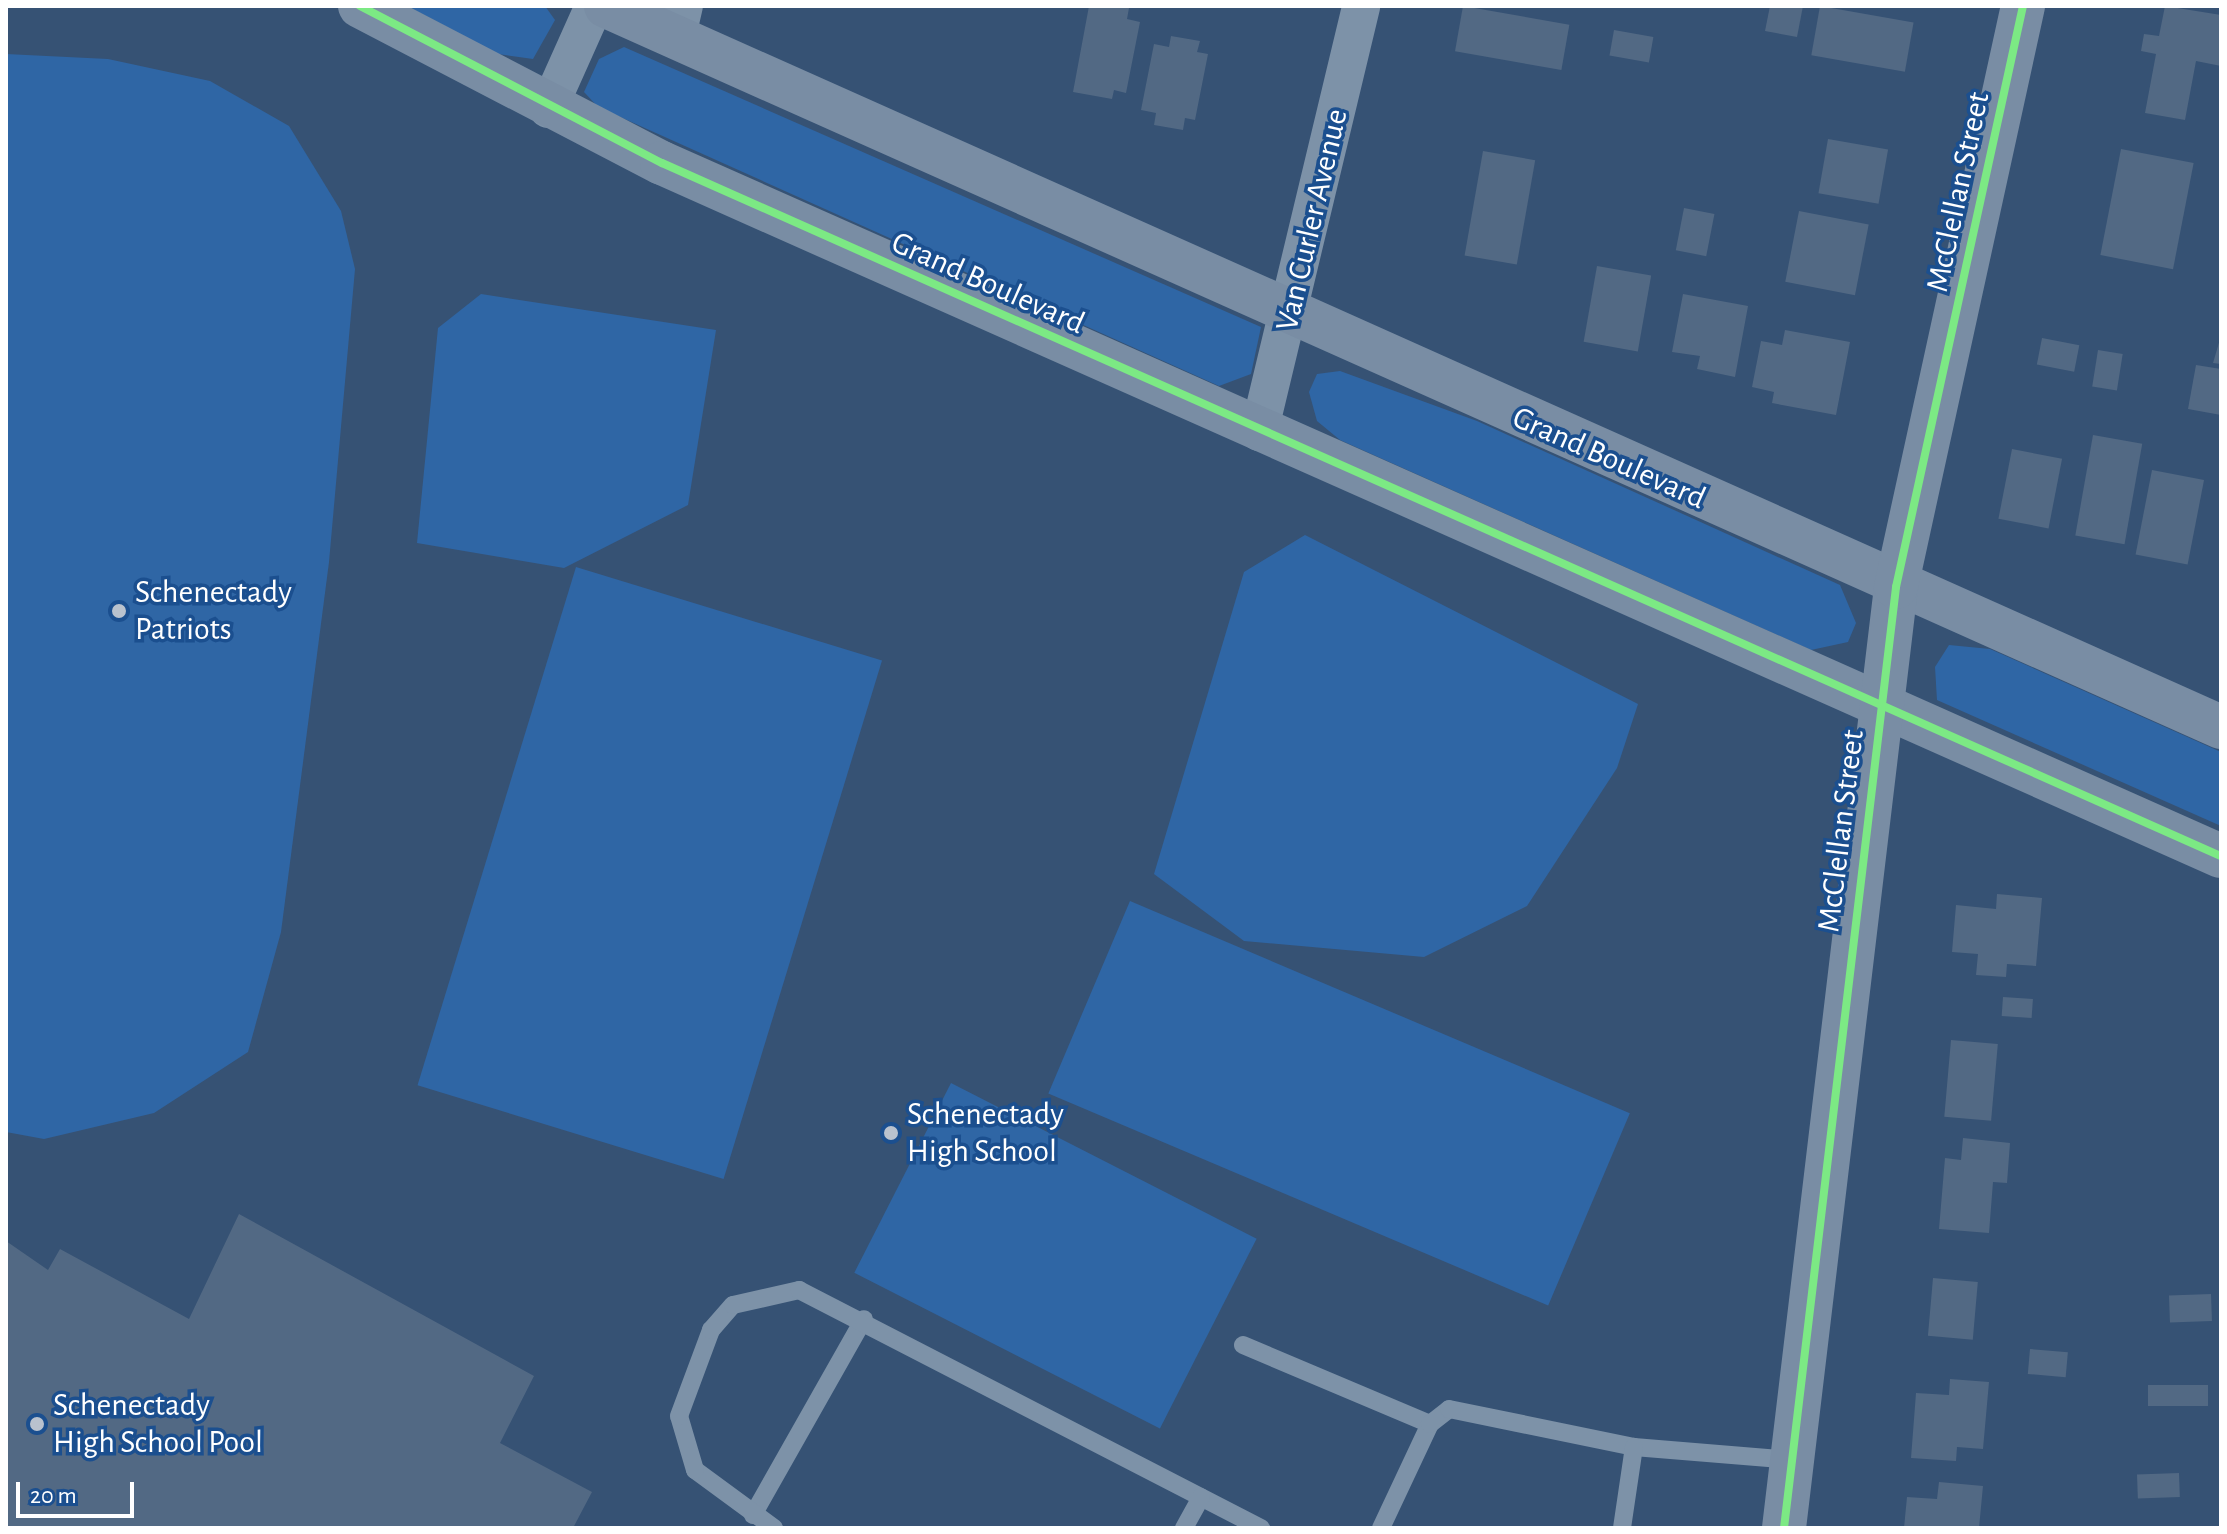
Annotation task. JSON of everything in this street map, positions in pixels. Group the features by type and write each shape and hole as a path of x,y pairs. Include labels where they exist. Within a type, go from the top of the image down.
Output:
{"street":[{"name":"Grand Boulevard","path":"360,6 548,109 1879,709 2221,856"},
{"path":"548,109 594,6"},
{"name":"Grand Boulevard","path":"606,6 680,23 1292,316 1896,587 2221,727"},
{"name":"Van Curler Avenue","path":"1259,432 1292,316 1361,6"},
{"name":"McClellan Street","path":"1784,1528 1879,709 1896,587 2023,6"}],"lane":[{"path":"774,1528 695,1470 683,1447 682,1394 711,1330 733,1305 799,1290 864,1319 1261,1528"},
{"path":"753,1515 864,1319"},
{"path":"1243,1345 1430,1424"},
{"path":"1381,1528 1430,1424 1449,1409 1470,1408 1634,1447 1792,1460"},
{"path":"1622,1528 1634,1447"},
{"path":"1184,1528 1201,1497"}],"shaded area":[{"path":"407,6 545,6 555,20 533,59 498,54"},
{"path":"624,47 1261,327 1251,374 1219,386 598,107 584,92 599,59"},
{"path":"6,54 108,59 210,81 289,126 341,211 355,269 329,562 281,932 248,1052 154,1113 44,1139 6,1132"},
{"path":"481,294 716,330 688,505 564,568 417,543 438,328"},
{"path":"1340,371 1477,421 1840,585 1856,623 1848,642 1811,650 1340,440 1317,421 1309,392 1317,374"},
{"path":"1305,535 1638,704 1617,768 1527,906 1424,957 1244,941 1154,874 1244,572"},
{"path":"576,567 882,661 724,1179 418,1085"},
{"path":"1949,645 1990,649 2221,752 2221,826 1937,700 1935,667"},
{"path":"1130,901 1630,1113 1548,1306 1048,1093"},
{"path":"951,1083 1257,1239 1160,1429 854,1273"}],"building":[{"path":"1089,6 1129,8 1127,19 1140,22 1126,93 1114,90 1112,99 1073,92"},
{"path":"1463,6 1569,25 1561,70 1455,51"},
{"path":"1770,6 1803,6 1797,37 1765,31"},
{"path":"1820,6 1914,22 1905,72 1811,55"},
{"path":"2165,6 2221,15 2221,66 2196,61 2185,120 2145,113 2156,54 2141,51 2144,34 2159,36"},
{"path":"1614,30 1653,37 1649,63 1609,56"},
{"path":"1171,36 1200,41 1197,52 1208,54 1195,120 1185,118 1183,130 1154,125 1156,113 1141,110 1154,44 1169,47"},
{"path":"1828,139 1888,150 1879,204 1818,193"},
{"path":"2121,149 2194,163 2173,269 2100,255"},
{"path":"1483,151 1535,160 1517,265 1465,255"},
{"path":"1684,208 1714,214 1706,256 1676,250"},
{"path":"1799,211 1869,225 1855,295 1785,282"},
{"path":"1597,266 1651,276 1638,351 1584,342"},
{"path":"1683,294 1748,306 1735,377 1697,369 1700,356 1672,352"},
{"path":"1785,330 1850,342 1836,415 1772,403 1774,392 1752,387 1761,341 1782,345"},
{"path":"2221,336 2221,364 2213,363"},
{"path":"2042,338 2079,345 2074,372 2037,365"},
{"path":"2098,350 2123,354 2117,390 2092,387"},
{"path":"2196,365 2221,369 2221,415 2188,409"},
{"path":"2093,435 2142,444 2125,544 2075,535"},
{"path":"2012,449 2062,459 2049,528 1998,519"},
{"path":"2152,470 2204,480 2188,565 2136,554"},
{"path":"1997,894 2042,898 2036,966 2007,964 2006,977 1976,975 1978,954 1952,952 1956,905 1996,909"},
{"path":"2003,997 2033,999 2032,1018 2002,1016"},
{"path":"1951,1040 1998,1044 1991,1121 1944,1117"},
{"path":"1963,1138 2010,1143 2007,1183 1993,1182 1989,1233 1939,1229 1945,1158 1961,1160"},
{"path":"239,1214 534,1376 500,1443 592,1492 573,1528 6,1528 6,1241 48,1270 60,1249 189,1319"},
{"path":"1933,1278 1978,1282 1973,1340 1928,1336"},
{"path":"2211,1294 2212,1321 2170,1322 2169,1295"},
{"path":"2030,1349 2068,1352 2066,1377 2028,1374"},
{"path":"1950,1379 1989,1382 1983,1449 1957,1447 1956,1461 1911,1458 1916,1393 1949,1395"},
{"path":"2148,1385 2208,1385 2208,1406 2148,1406"},
{"path":"2179,1473 2180,1497 2138,1498 2137,1474"},
{"path":"1939,1482 1983,1486 1979,1528 1904,1528 1907,1497 1937,1499"}],"cycle path":[{"path":"360,6 662,163 2221,856"},
{"path":"1784,1528 1896,587 2023,6"}],"place":[{"name":"Schenectady Patriots","path":"119,611"},
{"name":"Schenectady High School","path":"891,1133"},
{"name":"Schenectady High School Pool","path":"37,1424"}]}
